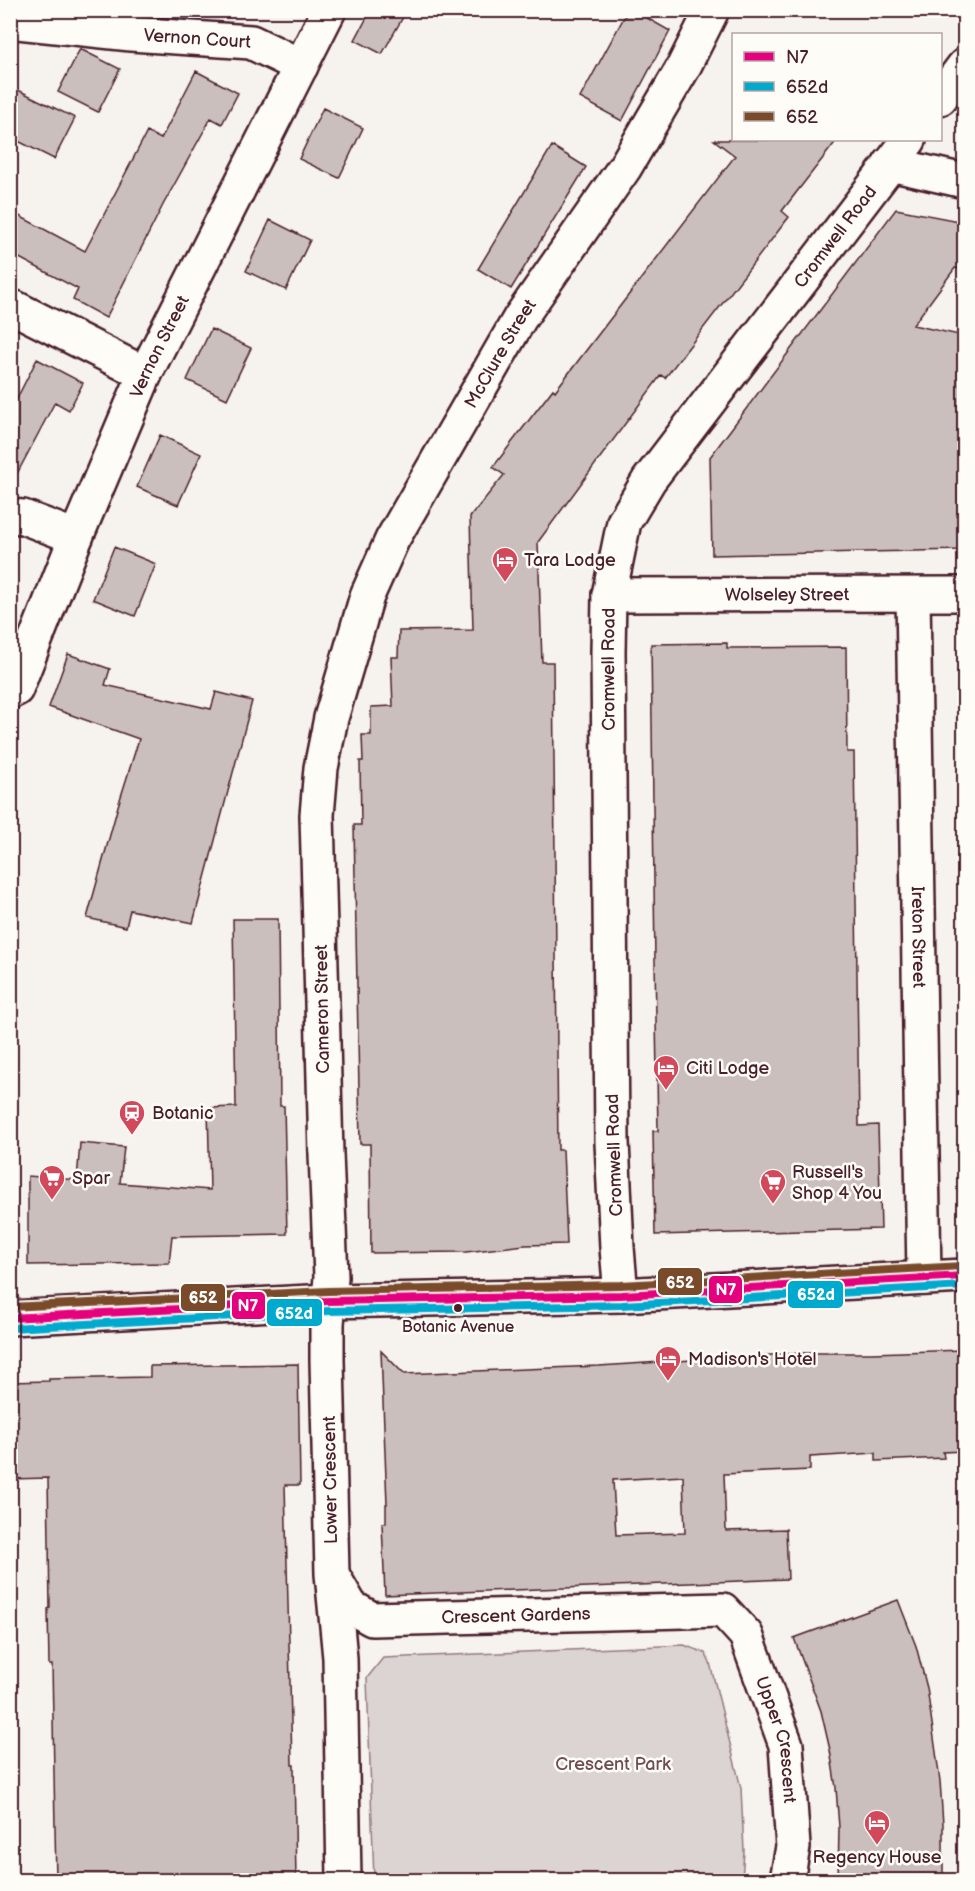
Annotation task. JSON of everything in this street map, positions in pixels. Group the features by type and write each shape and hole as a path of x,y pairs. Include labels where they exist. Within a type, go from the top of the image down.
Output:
{"street":[{"name":"Vernon Street","path":"10,692 16,689 76,537 145,374 329,10"},
{"name":"McClure Street","path":"332,718 367,596 392,540 520,318 625,167 683,68 712,10"},
{"name":"Vernon Court","path":"18,22 131,34 251,42 300,66"},
{"path":"942,95 964,66"},
{"path":"899,152 964,181"},
{"name":"Cromwell Road","path":"621,1294 612,1143 608,652 609,595 624,522 648,480 899,152"},
{"path":"10,307 145,374"},
{"path":"10,516 23,517 76,537"},
{"name":"Wolseley Street","path":"609,595 964,594"},
{"name":"Ireton Street","path":"913,595 924,1278"},
{"name":"Cameron Street","path":"329,1301 331,1277 317,815 321,768 332,718"},
{"path":"10,1318 329,1301 621,1294 964,1276"},
{"name":"Lower Crescent","path":"329,1301 327,1324 332,1574 340,1658 344,1881"},
{"path":"332,1574 351,1607 372,1619 356,1634 340,1658"},
{"name":"Crescent Gardens","path":"372,1619 723,1610"},
{"name":"Upper Crescent","path":"723,1610 746,1635 786,1745 793,1847 787,1881"}],"green space":[{"name":"Crescent Park","path":"684,1645 705,1653 710,1663 741,1788 744,1851 742,1880 374,1880 367,1678 383,1658"}],"building":[{"path":"371,10 407,10 382,54 355,40"},
{"path":"628,10 633,10 670,31 622,121 580,98"},
{"path":"80,49 120,69 98,112 58,92"},
{"path":"196,71 238,93 222,124 211,118 163,205 106,318 73,300 78,289 10,253 10,211 85,251 147,132 161,139"},
{"path":"10,86 75,118 54,159 10,137"},
{"path":"323,108 363,128 339,178 299,159"},
{"path":"714,140 836,141 782,211 789,217 665,378 661,375 538,542 542,662 553,662 558,1150 563,1150 567,1244 525,1245 466,1252 371,1253 370,1144 360,1144 354,825 361,825 362,735 371,735 371,707 393,706 391,657 398,657 399,631 473,630 470,517 504,475 493,467 553,389 555,391 735,156"},
{"path":"552,146 586,167 511,289 478,269"},
{"path":"896,209 964,222 964,269 955,268 913,325 964,336 964,550 712,555 710,457"},
{"path":"270,220 310,240 286,290 246,271"},
{"path":"211,329 251,348 227,399 187,380"},
{"path":"37,359 83,383 69,410 55,402 10,487 10,412"},
{"path":"160,435 201,454 178,505 137,487"},
{"path":"114,547 156,564 135,616 93,599"},
{"path":"727,643 727,648 846,647 847,752 854,752 859,1126 878,1125 881,1229 655,1235 653,1131 658,1131 651,644"},
{"path":"68,654 110,669 105,685 211,709 216,692 252,701 193,923 130,910 126,927 87,918 139,739 49,707"},
{"path":"233,919 278,919 280,1106 284,1106 287,1234 172,1236 169,1263 28,1265 28,1176 77,1180 80,1143 124,1147 120,1183 210,1190 208,1108 236,1107"},
{"path":"964,1350 964,1451 943,1452 944,1458 876,1461 876,1453 810,1457 810,1470 724,1474 726,1531 786,1529 788,1579 385,1595 382,1523 386,1523 387,1504 381,1351 404,1374 599,1366 804,1353","holes":["683,1476 685,1533 616,1535 613,1480"]},
{"path":"298,1364 300,1485 285,1485 296,1881 241,1881 241,1879 56,1881 52,1665 49,1665 48,1478 10,1479 10,1382 150,1377 150,1366"},
{"path":"898,1600 916,1646 927,1688 940,1781 943,1881 838,1881 839,1827 830,1750 821,1711 794,1638"}],"transit line":[{"name":"652","path":"10,1307 328,1291 621,1285 963,1266"},
{"name":"N7","path":"10,1318 329,1301 621,1295 964,1276"},
{"name":"652d","path":"11,1328 329,1311 622,1305 964,1286"}],"place":[{"name":"Tara Lodge","path":"505,583"},
{"name":"Citi Lodge","path":"666,1091"},
{"name":"Botanic","path":"132,1136"},
{"name":"Spar","path":"52,1201"},
{"name":"Russell's Shop 4 You","path":"773,1205"},
{"name":"Botanic Avenue","path":"458,1308"},
{"name":"Madison's Hotel","path":"668,1382"},
{"name":"Regency House","path":"877,1846"}]}
